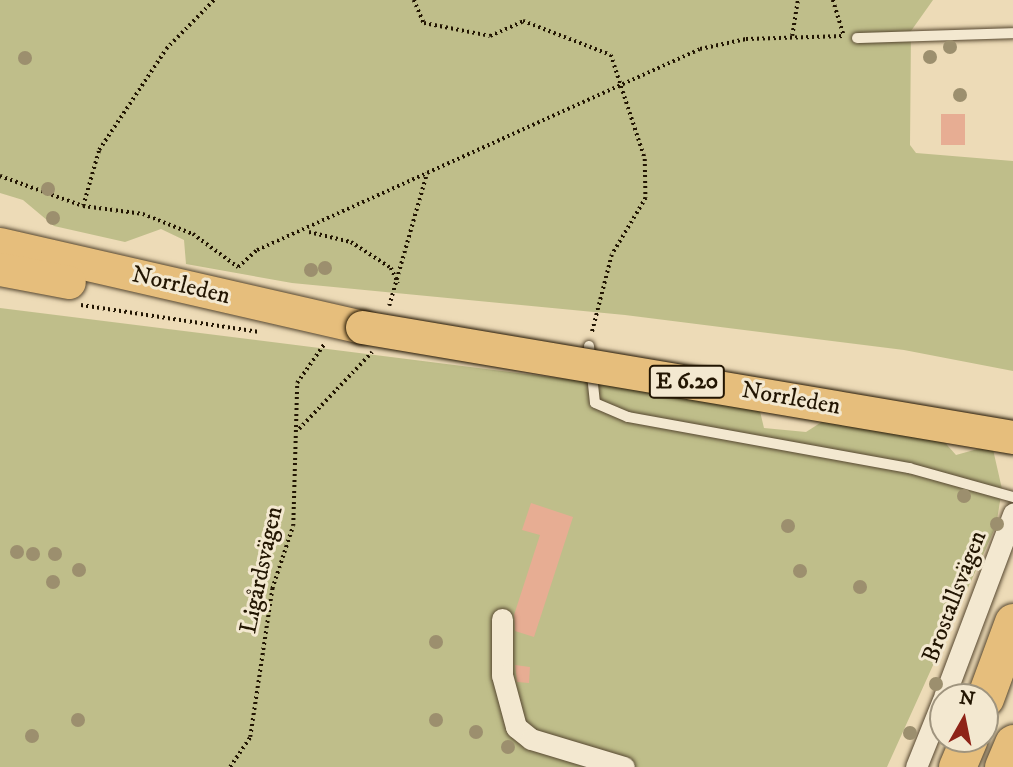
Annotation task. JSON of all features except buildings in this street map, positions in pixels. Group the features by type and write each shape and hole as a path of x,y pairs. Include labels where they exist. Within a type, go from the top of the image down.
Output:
{"highway":[{"name":"Norrleden","path":"0,244 365,332"},
{"name":"Norrleden","path":"0,269 365,332 1013,437"},
{"path":"991,683 1013,622"},
{"path":"1003,767 1013,743"}],"street":[{"name":"Brostallsvägen","path":"950,683 1013,514"},
{"path":"502,619 502,675 516,727 531,739 624,767"},
{"name":"Brostallsvägen","path":"916,767 929,735"}],"lane":[{"path":"857,38 1013,33"},
{"path":"589,345 595,403 628,418 909,468 1013,497"}],"path":[{"path":"83,206 99,150 166,49 214,0"},
{"path":"414,0 424,23 490,36 523,21 611,55 616,86 641,147 646,198 612,255 589,345"},
{"path":"792,36 798,0"},
{"path":"833,0 844,36"},
{"path":"0,176 83,206 143,214 193,234 238,267 257,250 307,231 427,173 700,49 792,36 857,38"},
{"path":"313,339 326,341 365,332 399,285 427,173"},
{"path":"307,231 351,242 391,268 399,285"},
{"path":"72,303 272,333"},
{"path":"298,431 369,362 365,332"},
{"name":"Ligårdsvägen","path":"230,767 250,737 272,589 293,526 298,431 296,383 326,341"}],"shaded area":[{"path":"0,0 933,0 911,31 910,145 916,153 1013,161 1013,371 904,350 625,315 292,283 186,264 184,240 161,229 125,242 54,226 23,200 0,193"},
{"path":"0,308 758,403 764,428 806,432 831,416 932,428 956,455 992,445 1002,489 996,526 887,767 0,767"}]}
